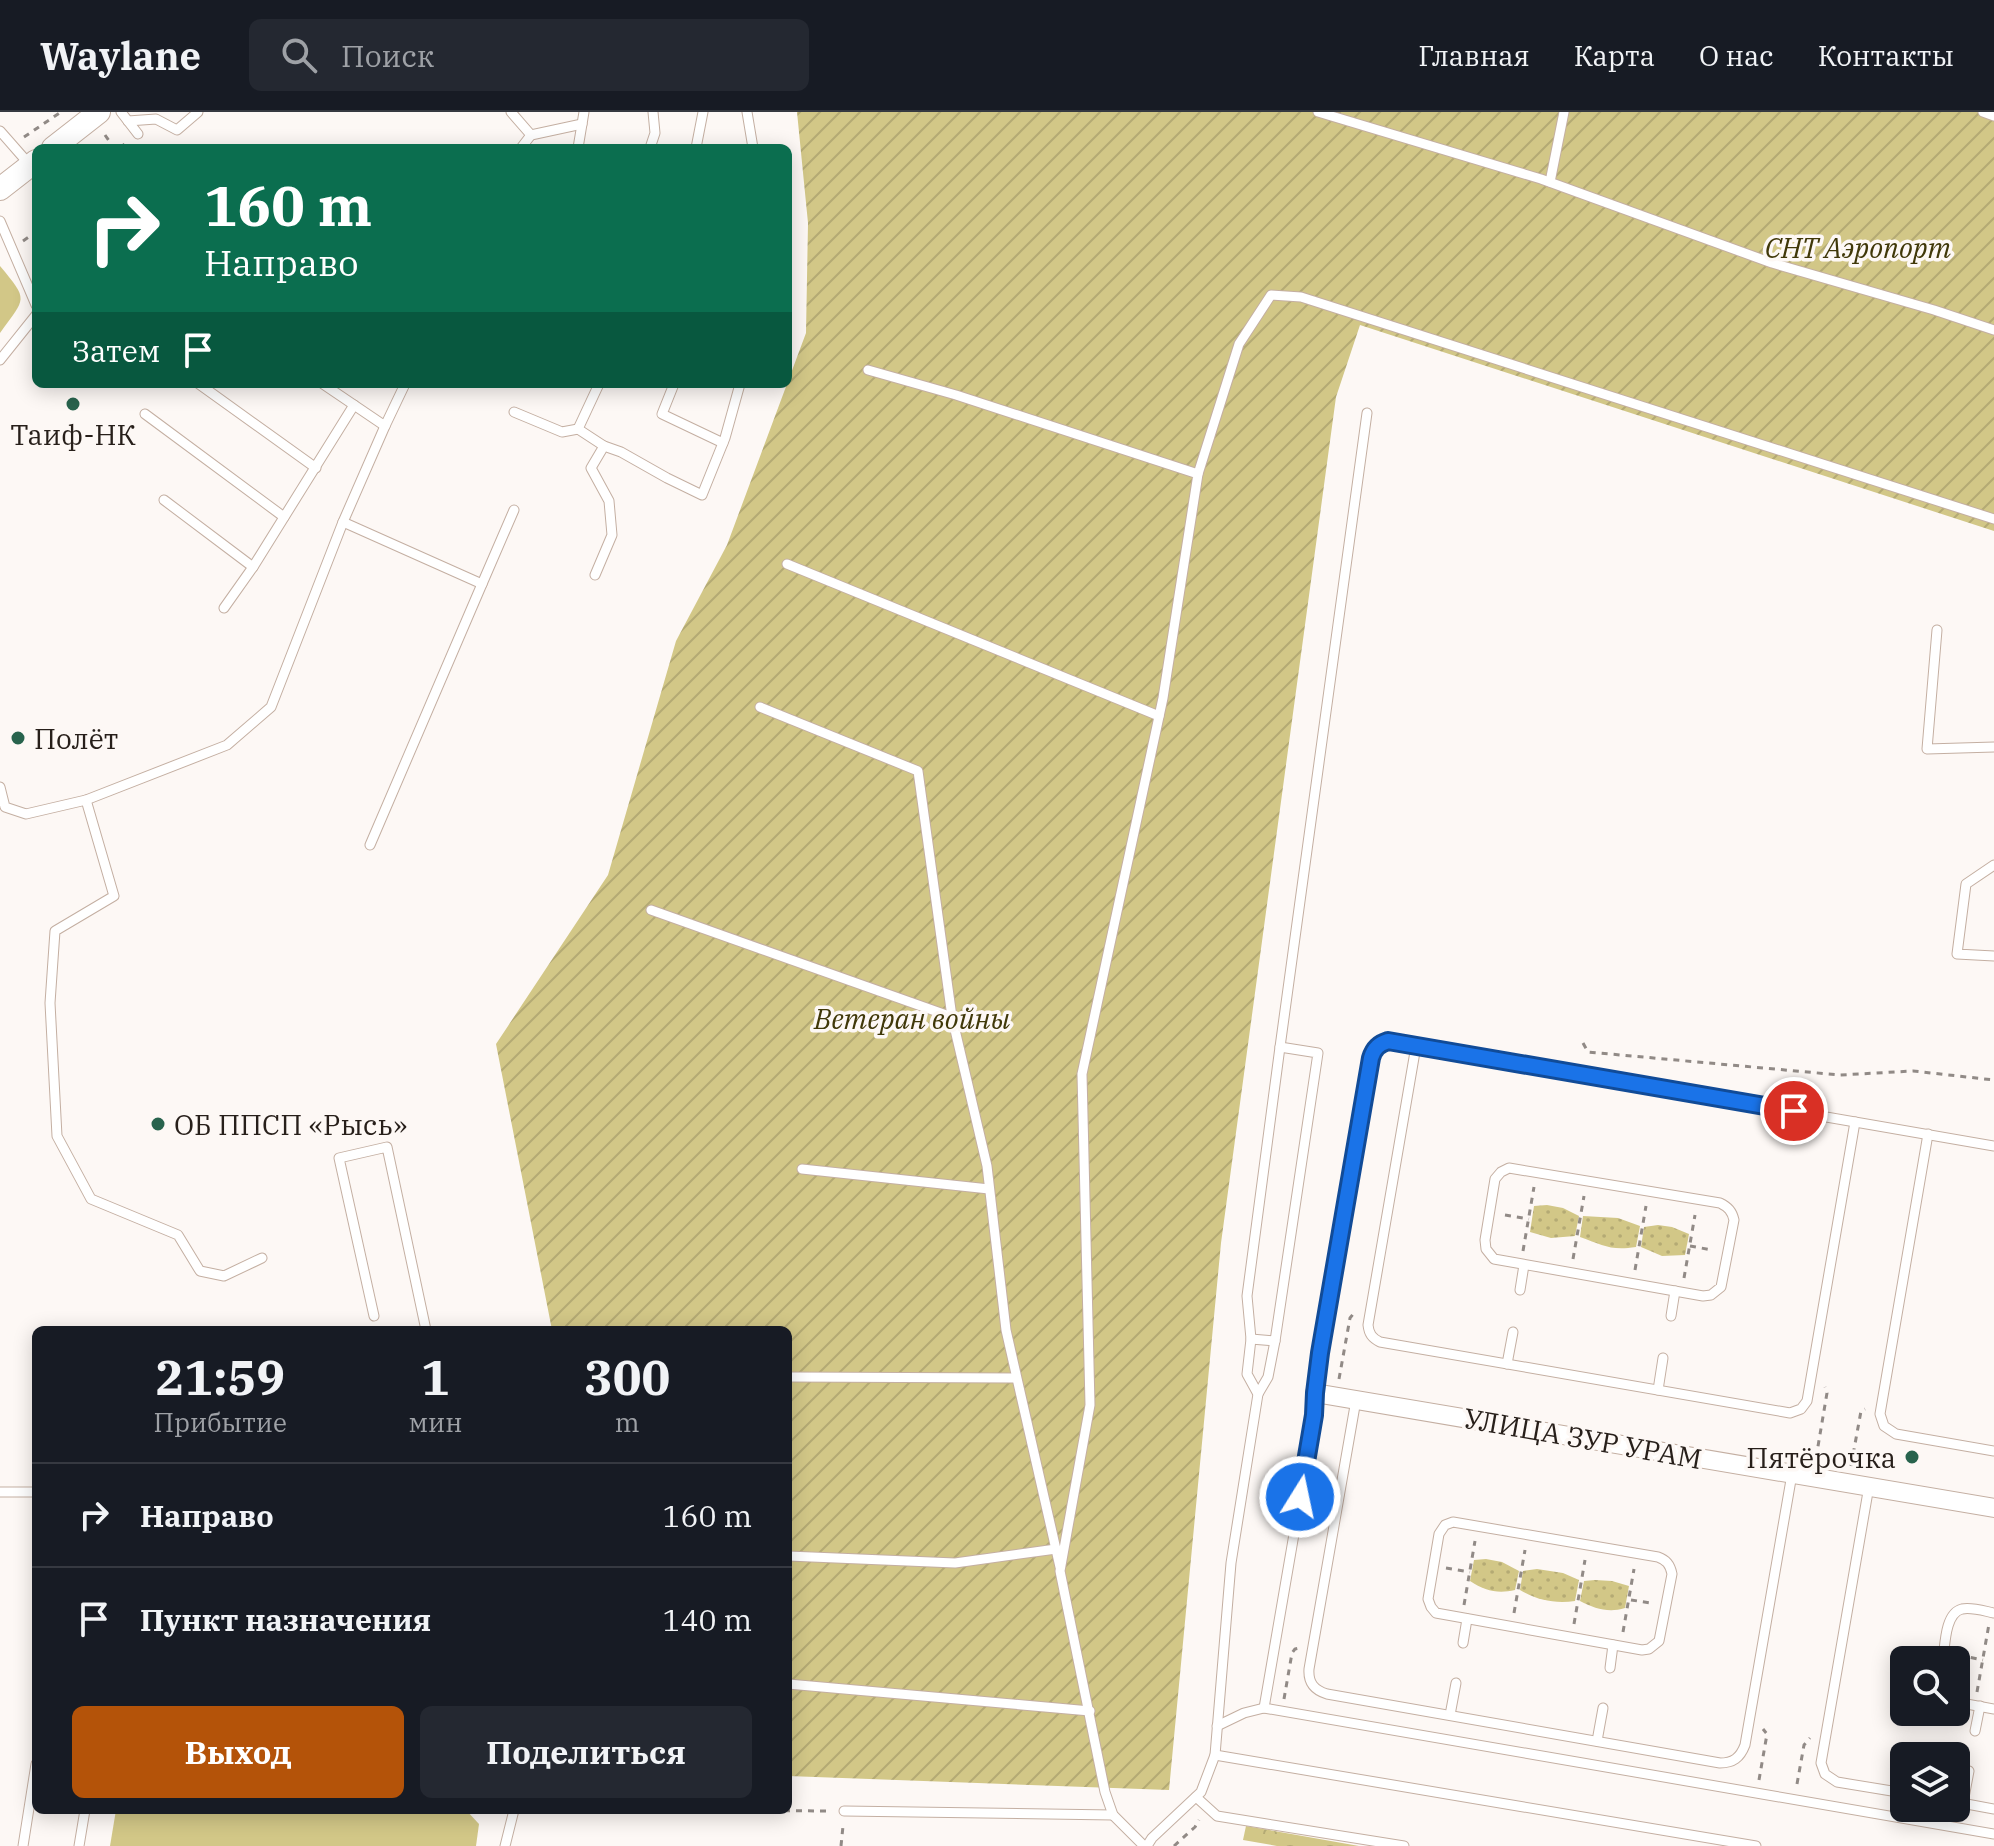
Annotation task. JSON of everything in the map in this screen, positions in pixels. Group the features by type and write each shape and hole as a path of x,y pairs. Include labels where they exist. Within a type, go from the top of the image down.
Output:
{"street":[{"path":"58,144 99,112"},
{"path":"0,189 32,167"},
{"name":"УЛИЦА ЗУР УРАМ","path":"1315,1393 1994,1508"}],"lane":[{"path":"121,112 138,134"},
{"path":"128,121 156,119 177,130 198,112"},
{"path":"511,112 531,135"},
{"path":"579,144 584,112"},
{"path":"651,144 655,133 653,112"},
{"path":"697,144 703,112"},
{"path":"747,112 752,144"},
{"path":"1318,112 1550,182 1772,263 1994,330"},
{"path":"1550,182 1564,112"},
{"path":"1983,112 1994,116"},
{"path":"524,144 531,135 582,124"},
{"path":"0,131 32,164"},
{"path":"0,221 32,296"},
{"path":"1060,1571 1090,1405 1082,1074 1159,716 1198,474 1239,344 1271,295 1301,297 1994,519"},
{"path":"0,360 32,320"},
{"path":"868,370 956,395 1198,474"},
{"path":"205,388 316,468"},
{"path":"329,388 385,426"},
{"path":"0,787 5,807 26,814 86,800 227,745 271,707 343,522 403,388"},
{"path":"578,429 597,388"},
{"path":"672,388 662,414 723,443"},
{"path":"514,412 562,432 578,429 604,446 702,495 723,443 739,388"},
{"path":"224,608 354,405"},
{"path":"1258,1394 1247,1374 1251,1339 1247,1296 1367,413"},
{"path":"145,414 284,517"},
{"path":"595,575 612,535 609,501 591,468 604,446"},
{"path":"164,500 253,567"},
{"path":"370,845 514,510"},
{"path":"343,522 482,584"},
{"path":"787,564 1159,716"},
{"path":"1937,630 1927,749 1994,747"},
{"path":"760,707 918,771 952,1017 987,1166 1006,1330 1016,1378 1056,1549 1105,1792 1113,1815 1146,1846 1201,1792 1215,1755 1231,1563 1258,1394 1268,1377 1275,1341 1318,1053 1280,1047"},
{"path":"86,800 114,896 55,931 50,1003 57,1136 91,1199 178,1235 200,1271 224,1276 262,1258"},
{"path":"1994,865 1966,884 1957,954 1994,956"},
{"path":"651,910 952,1017"},
{"path":"1264,1708 1311,1433 1322,1338 1373,1052 1379,1045 1388,1041 1994,1146"},
{"path":"1416,1046 1368,1325 1375,1340 1790,1413 1805,1405 1855,1122"},
{"path":"1928,1134 1880,1414 1884,1426 1896,1434 1994,1451"},
{"path":"374,1316 339,1158 387,1147 425,1326"},
{"path":"1514,1168 1587,1180 1720,1203 1730,1210 1734,1220 1723,1281 1717,1292 1703,1296 1678,1292 1498,1260 1488,1253 1485,1240 1489,1212 1495,1179 1501,1172 1514,1168"},
{"path":"802,1169 989,1189"},
{"path":"1520,1290 1523,1265"},
{"path":"1671,1316 1678,1292"},
{"path":"1507,1364 1513,1332"},
{"path":"1251,1339 1275,1341"},
{"path":"1658,1390 1663,1358"},
{"path":"792,1377 1016,1378"},
{"path":"1356,1400 1309,1669 1310,1683 1319,1692 1720,1763 1738,1757 1745,1745 1792,1473"},
{"path":"1869,1486 1821,1763 1825,1774 1837,1782 1890,1791"},
{"path":"0,1492 32,1492"},
{"path":"1453,1522 1528,1534 1658,1557 1668,1563 1672,1574 1661,1635 1655,1646 1642,1650 1440,1615 1431,1607 1428,1599 1442,1528 1453,1522"},
{"path":"792,1556 955,1563 1056,1549"},
{"path":"1945,1646 1953,1614 1964,1609 1992,1613"},
{"path":"1463,1643 1464,1619"},
{"path":"1610,1668 1617,1645"},
{"path":"1450,1715 1456,1683"},
{"path":"792,1684 1090,1711"},
{"path":"1970,1705 1994,1709"},
{"path":"1975,1731 1977,1706"},
{"path":"1217,1726 1244,1713 1264,1708 1994,1834"},
{"path":"1597,1741 1603,1708"},
{"path":"1215,1755 1756,1846"},
{"path":"23,1846 32,1789"},
{"path":"1196,1797 1217,1816 1404,1846"},
{"path":"1970,1805 1994,1809"},
{"path":"844,1811 1113,1815"},
{"path":"79,1846 84,1814"},
{"path":"505,1846 513,1814"}],"path":[{"path":"12,145 61,112"},
{"path":"1583,1043 1588,1052 1809,1073 1850,1076 1913,1071 1994,1080"},
{"path":"1523,1265 1537,1171"},
{"path":"1571,1273 1587,1180"},
{"path":"1632,1284 1648,1191"},
{"path":"1678,1292 1698,1199"},
{"path":"1489,1212 1529,1219"},
{"path":"1690,1246 1728,1253"},
{"path":"1342,1364 1349,1323"},
{"path":"1818,1444 1826,1403"},
{"path":"1854,1451 1861,1411"},
{"path":"1464,1619 1478,1526"},
{"path":"1511,1627 1528,1534"},
{"path":"1572,1637 1588,1545"},
{"path":"1617,1645 1637,1553"},
{"path":"1433,1566 1470,1572"},
{"path":"1629,1600 1666,1606"},
{"path":"1977,1706 1992,1613"},
{"path":"1285,1696 1291,1659"},
{"path":"1970,1659 1983,1660"},
{"path":"1759,1778 1766,1740"},
{"path":"1797,1784 1804,1745"},
{"path":"792,1811 844,1811 841,1846"}],"green space":[{"name":"Ветеран войны","path":"797,112 1994,112 1994,531 1360,325 1336,397 1221,1243 1169,1790 792,1776 792,1326 551,1326 496,1044 608,875 676,641 727,545 786,388 792,388 792,371 806,333 808,223"},
{"path":"0,266 16,286 21,299 0,333"},
{"path":"1547,1205 1579,1216 1575,1236 1551,1238 1530,1232 1534,1206"},
{"path":"1583,1216 1618,1218 1640,1226 1636,1247 1613,1248 1580,1237"},
{"path":"1658,1225 1689,1234 1685,1255 1662,1256 1641,1247 1644,1227"},
{"path":"1474,1560 1502,1562 1519,1571 1515,1590 1492,1591 1470,1581"},
{"path":"1537,1569 1563,1573 1579,1580 1575,1601 1546,1600 1520,1590 1523,1571"},
{"path":"1584,1581 1629,1586 1625,1608 1602,1609 1580,1601"},
{"path":"115,1814 470,1814 479,1824 476,1846 110,1846"},
{"path":"1246,1826 1359,1846 1277,1846 1243,1840"}],"place":[{"name":"Таиф-НК","path":"73,404"},
{"name":"Полёт","path":"18,738"},
{"name":"ОБ ППСП «Рысь»","path":"158,1124"},
{"name":"Пятёрочка","path":"1912,1457"}],"route":[{"path":"1300,1497 1314,1415 1317,1373 1371,1058 1379,1045 1388,1041 1794,1111"}],"park label":[{"name":"СНТ Аэропорт","path":"1858,247"}]}
